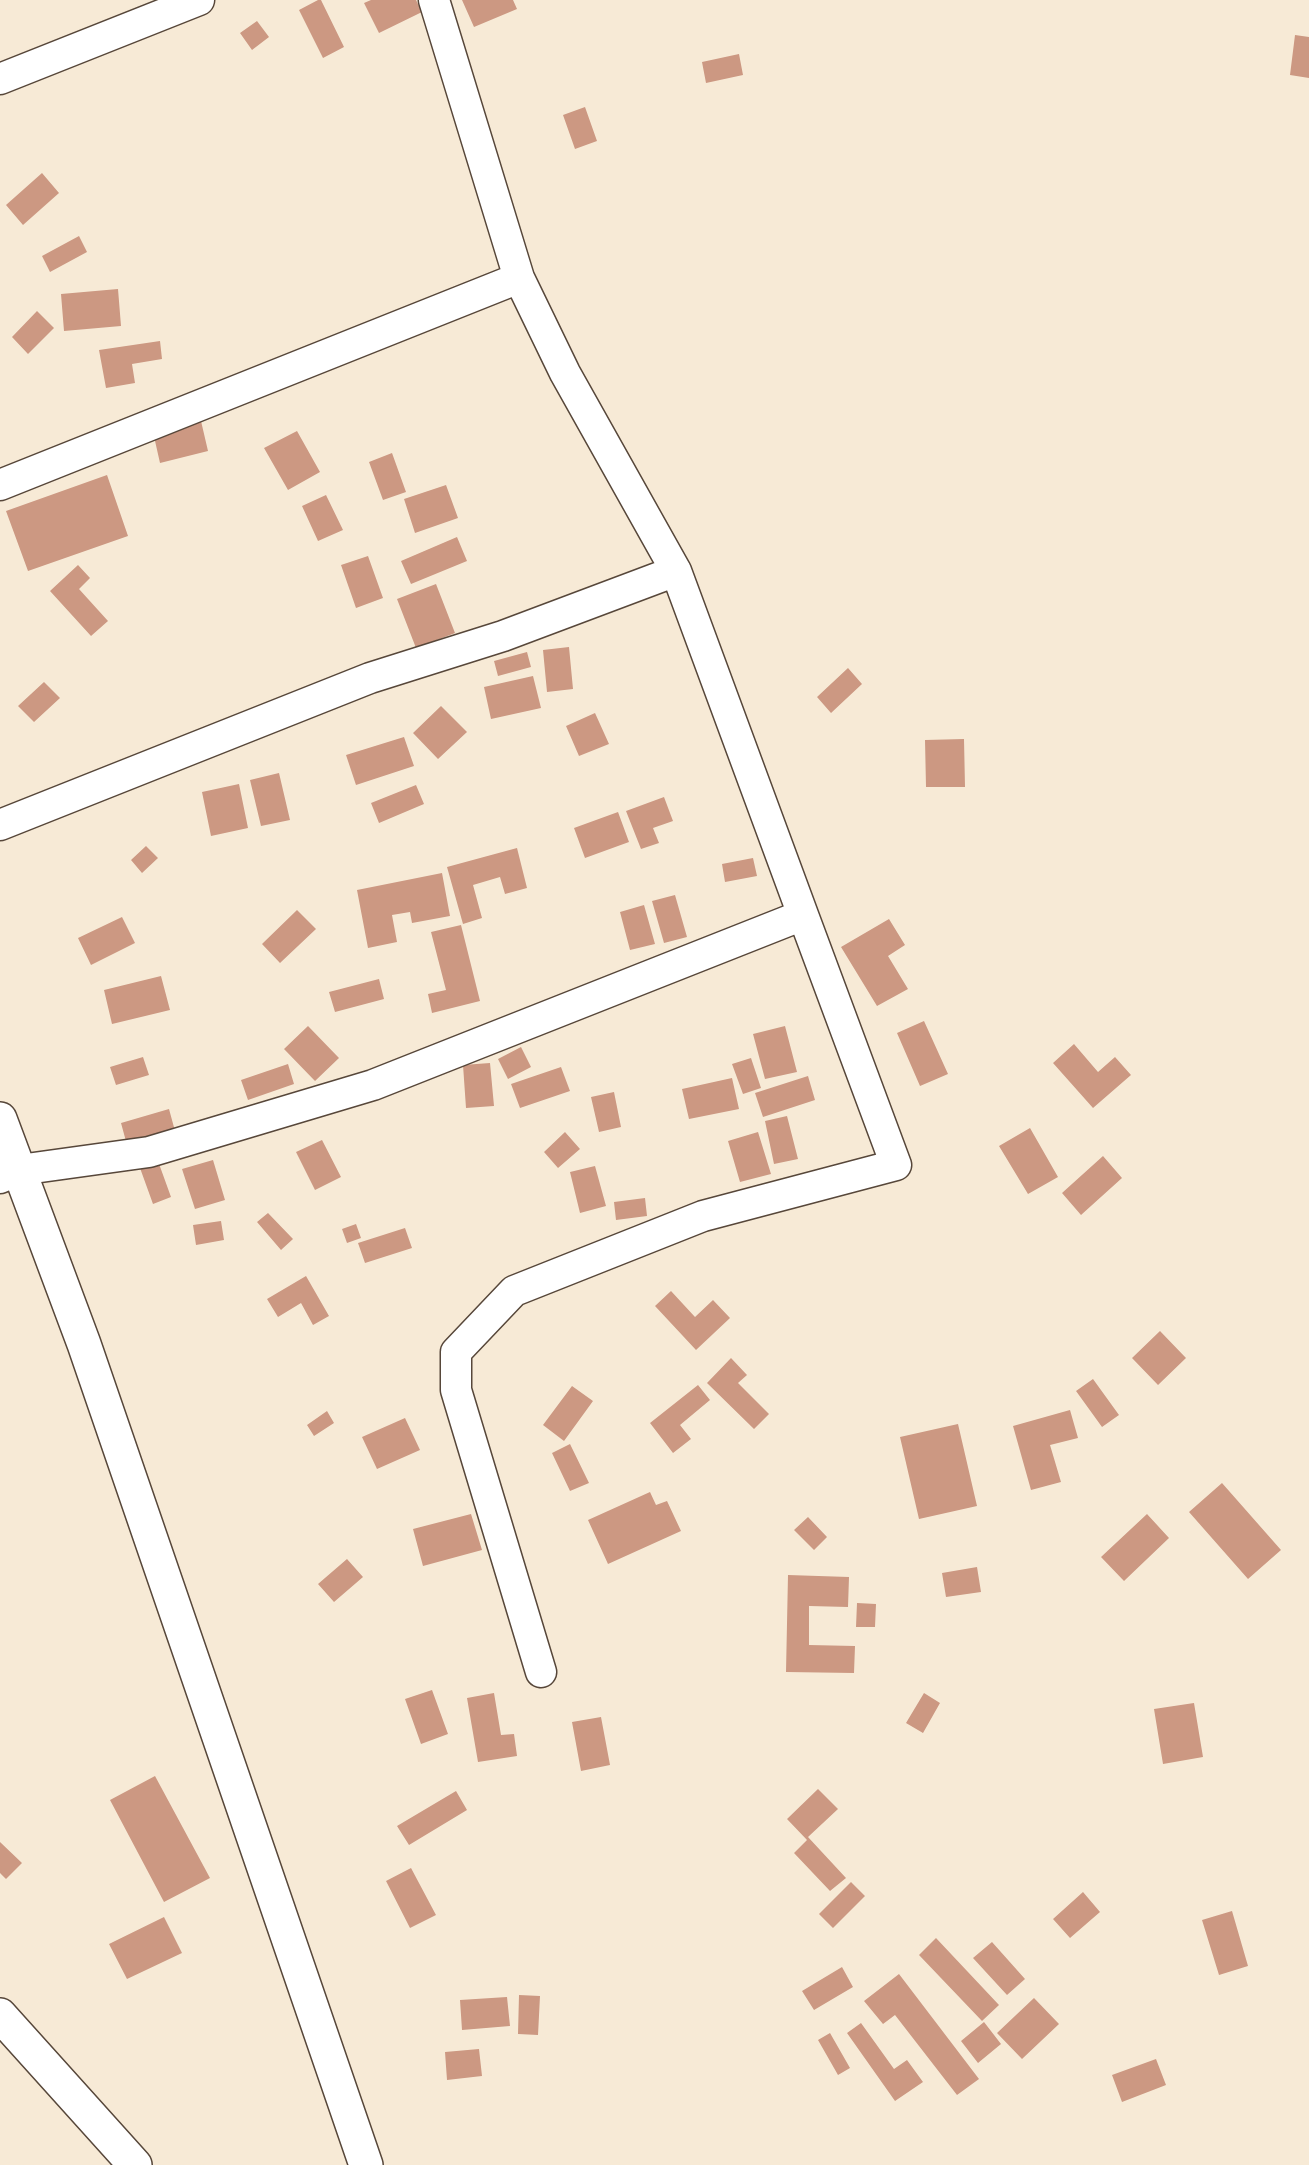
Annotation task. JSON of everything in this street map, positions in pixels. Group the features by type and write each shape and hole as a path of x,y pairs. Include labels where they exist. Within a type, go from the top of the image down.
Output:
{"street":[{"path":"0,79 199,0"},
{"path":"434,0 519,278 565,373 676,571 896,1165 703,1215 514,1291 456,1352 456,1390 541,1672"},
{"path":"0,485 519,278"},
{"path":"0,825 370,678 503,636 676,571"},
{"path":"10,1174 149,1152 373,1084 803,915"},
{"path":"0,1119 10,1174 84,1344 366,2165"},
{"path":"0,2016 135,2165"}],"building":[{"path":"321,0 344,47 323,58 299,10"},
{"path":"371,0 416,0 422,12 379,33 364,3"},
{"path":"462,0 513,0 517,9 474,27"},
{"path":"257,21 269,37 252,50 240,33"},
{"path":"1295,35 1309,37 1309,78 1290,75"},
{"path":"739,54 743,75 706,83 702,62"},
{"path":"585,107 597,141 575,149 563,115"},
{"path":"42,173 59,193 23,225 6,205"},
{"path":"79,236 87,252 50,272 42,256"},
{"path":"118,289 121,326 64,331 61,294"},
{"path":"37,311 54,328 28,354 12,337"},
{"path":"160,341 162,359 132,364 135,383 106,388 99,350"},
{"path":"201,421 208,451 160,463 153,432"},
{"path":"297,431 320,472 288,490 264,448"},
{"path":"392,453 406,492 383,500 369,462"},
{"path":"107,475 128,536 28,571 6,511"},
{"path":"446,485 458,518 415,533 404,499"},
{"path":"326,495 343,530 318,541 302,506"},
{"path":"457,537 467,561 411,584 401,561"},
{"path":"368,556 383,598 356,608 341,565"},
{"path":"78,565 90,578 79,589 108,621 91,636 50,591"},
{"path":"436,584 455,633 416,648 397,599"},
{"path":"569,647 573,689 547,692 543,650"},
{"path":"527,652 531,667 498,676 494,661"},
{"path":"848,668 862,684 831,713 817,697"},
{"path":"533,676 541,708 491,719 484,687"},
{"path":"44,682 60,698 34,722 18,706"},
{"path":"441,706 467,732 438,759 413,733"},
{"path":"595,713 609,744 579,756 566,726"},
{"path":"404,737 414,766 356,785 346,755"},
{"path":"964,739 965,787 926,787 925,740"},
{"path":"279,773 290,820 261,826 250,780"},
{"path":"239,784 248,828 211,836 202,792"},
{"path":"416,785 424,804 379,823 371,803"},
{"path":"664,797 673,821 653,828 659,843 641,849 626,811"},
{"path":"618,812 629,842 585,858 574,828"},
{"path":"146,846 158,858 142,873 131,860"},
{"path":"517,848 527,888 505,894 500,877 473,885 482,918 463,924 447,867"},
{"path":"753,858 757,876 725,882 722,864"},
{"path":"442,873 450,916 412,923 410,912 392,915 397,942 368,948 357,890"},
{"path":"675,895 687,937 664,943 652,901"},
{"path":"644,905 655,944 630,950 620,912"},
{"path":"297,910 316,929 280,963 262,944"},
{"path":"122,917 135,943 91,965 78,938"},
{"path":"889,919 905,945 888,956 908,989 877,1006 841,947"},
{"path":"461,925 480,1001 432,1013 428,994 446,990 431,932"},
{"path":"161,976 170,1010 112,1024 104,990"},
{"path":"379,979 384,999 335,1012 329,992"},
{"path":"924,1021 948,1074 920,1086 897,1033"},
{"path":"308,1026 339,1058 315,1081 284,1049"},
{"path":"785,1026 797,1072 765,1079 753,1034"},
{"path":"1074,1044 1098,1072 1115,1057 1131,1075 1093,1108 1053,1063"},
{"path":"521,1047 531,1067 508,1079 498,1059"},
{"path":"143,1057 149,1075 116,1085 110,1067"},
{"path":"751,1058 761,1088 743,1094 732,1064"},
{"path":"490,1063 494,1106 466,1108 463,1065"},
{"path":"288,1064 294,1084 248,1100 241,1080"},
{"path":"561,1067 570,1091 520,1108 511,1084"},
{"path":"808,1076 815,1100 763,1117 755,1093"},
{"path":"732,1078 739,1109 689,1119 682,1089"},
{"path":"614,1092 621,1127 599,1132 591,1097"},
{"path":"169,1109 175,1131 127,1145 121,1123"},
{"path":"787,1116 798,1159 774,1164 765,1121"},
{"path":"1030,1128 1058,1177 1028,1194 999,1146"},
{"path":"565,1132 580,1149 558,1168 544,1152"},
{"path":"758,1132 771,1174 740,1182 728,1141"},
{"path":"322,1140 341,1177 315,1190 296,1152"},
{"path":"1103,1156 1122,1178 1081,1215 1062,1193"},
{"path":"213,1160 225,1200 195,1209 182,1169"},
{"path":"158,1161 171,1197 153,1204 140,1168"},
{"path":"595,1166 606,1206 580,1213 570,1172"},
{"path":"645,1198 647,1216 616,1220 614,1202"},
{"path":"268,1213 293,1239 281,1250 257,1222"},
{"path":"221,1221 224,1240 196,1245 193,1225"},
{"path":"356,1224 361,1238 347,1243 342,1229"},
{"path":"405,1228 412,1248 365,1263 358,1243"},
{"path":"306,1276 329,1316 313,1325 301,1303 278,1317 267,1299"},
{"path":"671,1291 695,1317 713,1300 730,1318 696,1350 655,1306"},
{"path":"1160,1331 1186,1358 1158,1385 1132,1358"},
{"path":"731,1358 747,1375 738,1383 769,1414 754,1429 707,1383"},
{"path":"1093,1379 1119,1415 1102,1427 1076,1391"},
{"path":"698,1385 710,1400 680,1425 691,1439 673,1453 650,1423"},
{"path":"572,1386 593,1401 564,1441 543,1425"},
{"path":"1070,1410 1078,1438 1050,1445 1061,1482 1031,1490 1013,1426"},
{"path":"327,1411 334,1423 314,1436 307,1425"},
{"path":"405,1418 420,1450 377,1469 362,1437"},
{"path":"958,1424 977,1506 919,1519 900,1437"},
{"path":"570,1444 589,1483 570,1491 552,1453"},
{"path":"1222,1483 1281,1550 1248,1579 1189,1512"},
{"path":"650,1492 656,1505 667,1501 681,1531 608,1564 588,1520"},
{"path":"471,1514 482,1550 423,1566 413,1529"},
{"path":"1147,1514 1169,1538 1124,1581 1101,1557"},
{"path":"808,1517 827,1537 814,1550 794,1530"},
{"path":"347,1559 363,1577 334,1602 318,1584"},
{"path":"977,1567 981,1592 946,1597 942,1573"},
{"path":"788,1575 849,1577 848,1607 809,1606 809,1645 855,1646 854,1673 786,1672"},
{"path":"857,1603 876,1604 875,1627 856,1627"},
{"path":"432,1690 448,1734 421,1744 405,1699"},
{"path":"494,1693 501,1735 514,1734 517,1756 478,1762 467,1698"},
{"path":"924,1693 940,1703 923,1733 906,1723"},
{"path":"1194,1703 1203,1757 1163,1764 1154,1709"},
{"path":"601,1717 610,1765 581,1771 572,1722"},
{"path":"155,1776 210,1878 164,1902 110,1800"},
{"path":"818,1789 838,1809 808,1837 846,1878 830,1891 794,1853 807,1840 787,1819"},
{"path":"456,1791 467,1810 409,1845 397,1826"},
{"path":"0,1842 22,1863 6,1879 0,1873"},
{"path":"411,1868 436,1915 410,1928 386,1881"},
{"path":"851,1882 865,1896 833,1928 819,1914"},
{"path":"1083,1892 1100,1912 1070,1938 1053,1919"},
{"path":"1232,1911 1248,1966 1219,1975 1202,1920"},
{"path":"164,1917 182,1953 127,1979 109,1944"},
{"path":"936,1938 999,2005 982,2021 919,1955"},
{"path":"992,1942 1025,1979 1007,1995 973,1958"},
{"path":"842,1967 853,1987 814,2010 802,1991"},
{"path":"899,1974 979,2079 957,2095 895,2015 883,2024 864,2001"},
{"path":"519,1995 540,1996 538,2035 518,2034"},
{"path":"507,1997 510,2026 462,2030 460,2000"},
{"path":"1034,1998 1059,2024 1022,2059 997,2033"},
{"path":"984,2022 1001,2044 978,2063 961,2041"},
{"path":"861,2023 894,2069 907,2060 923,2082 895,2101 847,2033"},
{"path":"830,2033 850,2068 838,2075 818,2040"},
{"path":"479,2049 482,2076 447,2080 445,2052"},
{"path":"1156,2059 1166,2085 1122,2102 1112,2075"}]}
